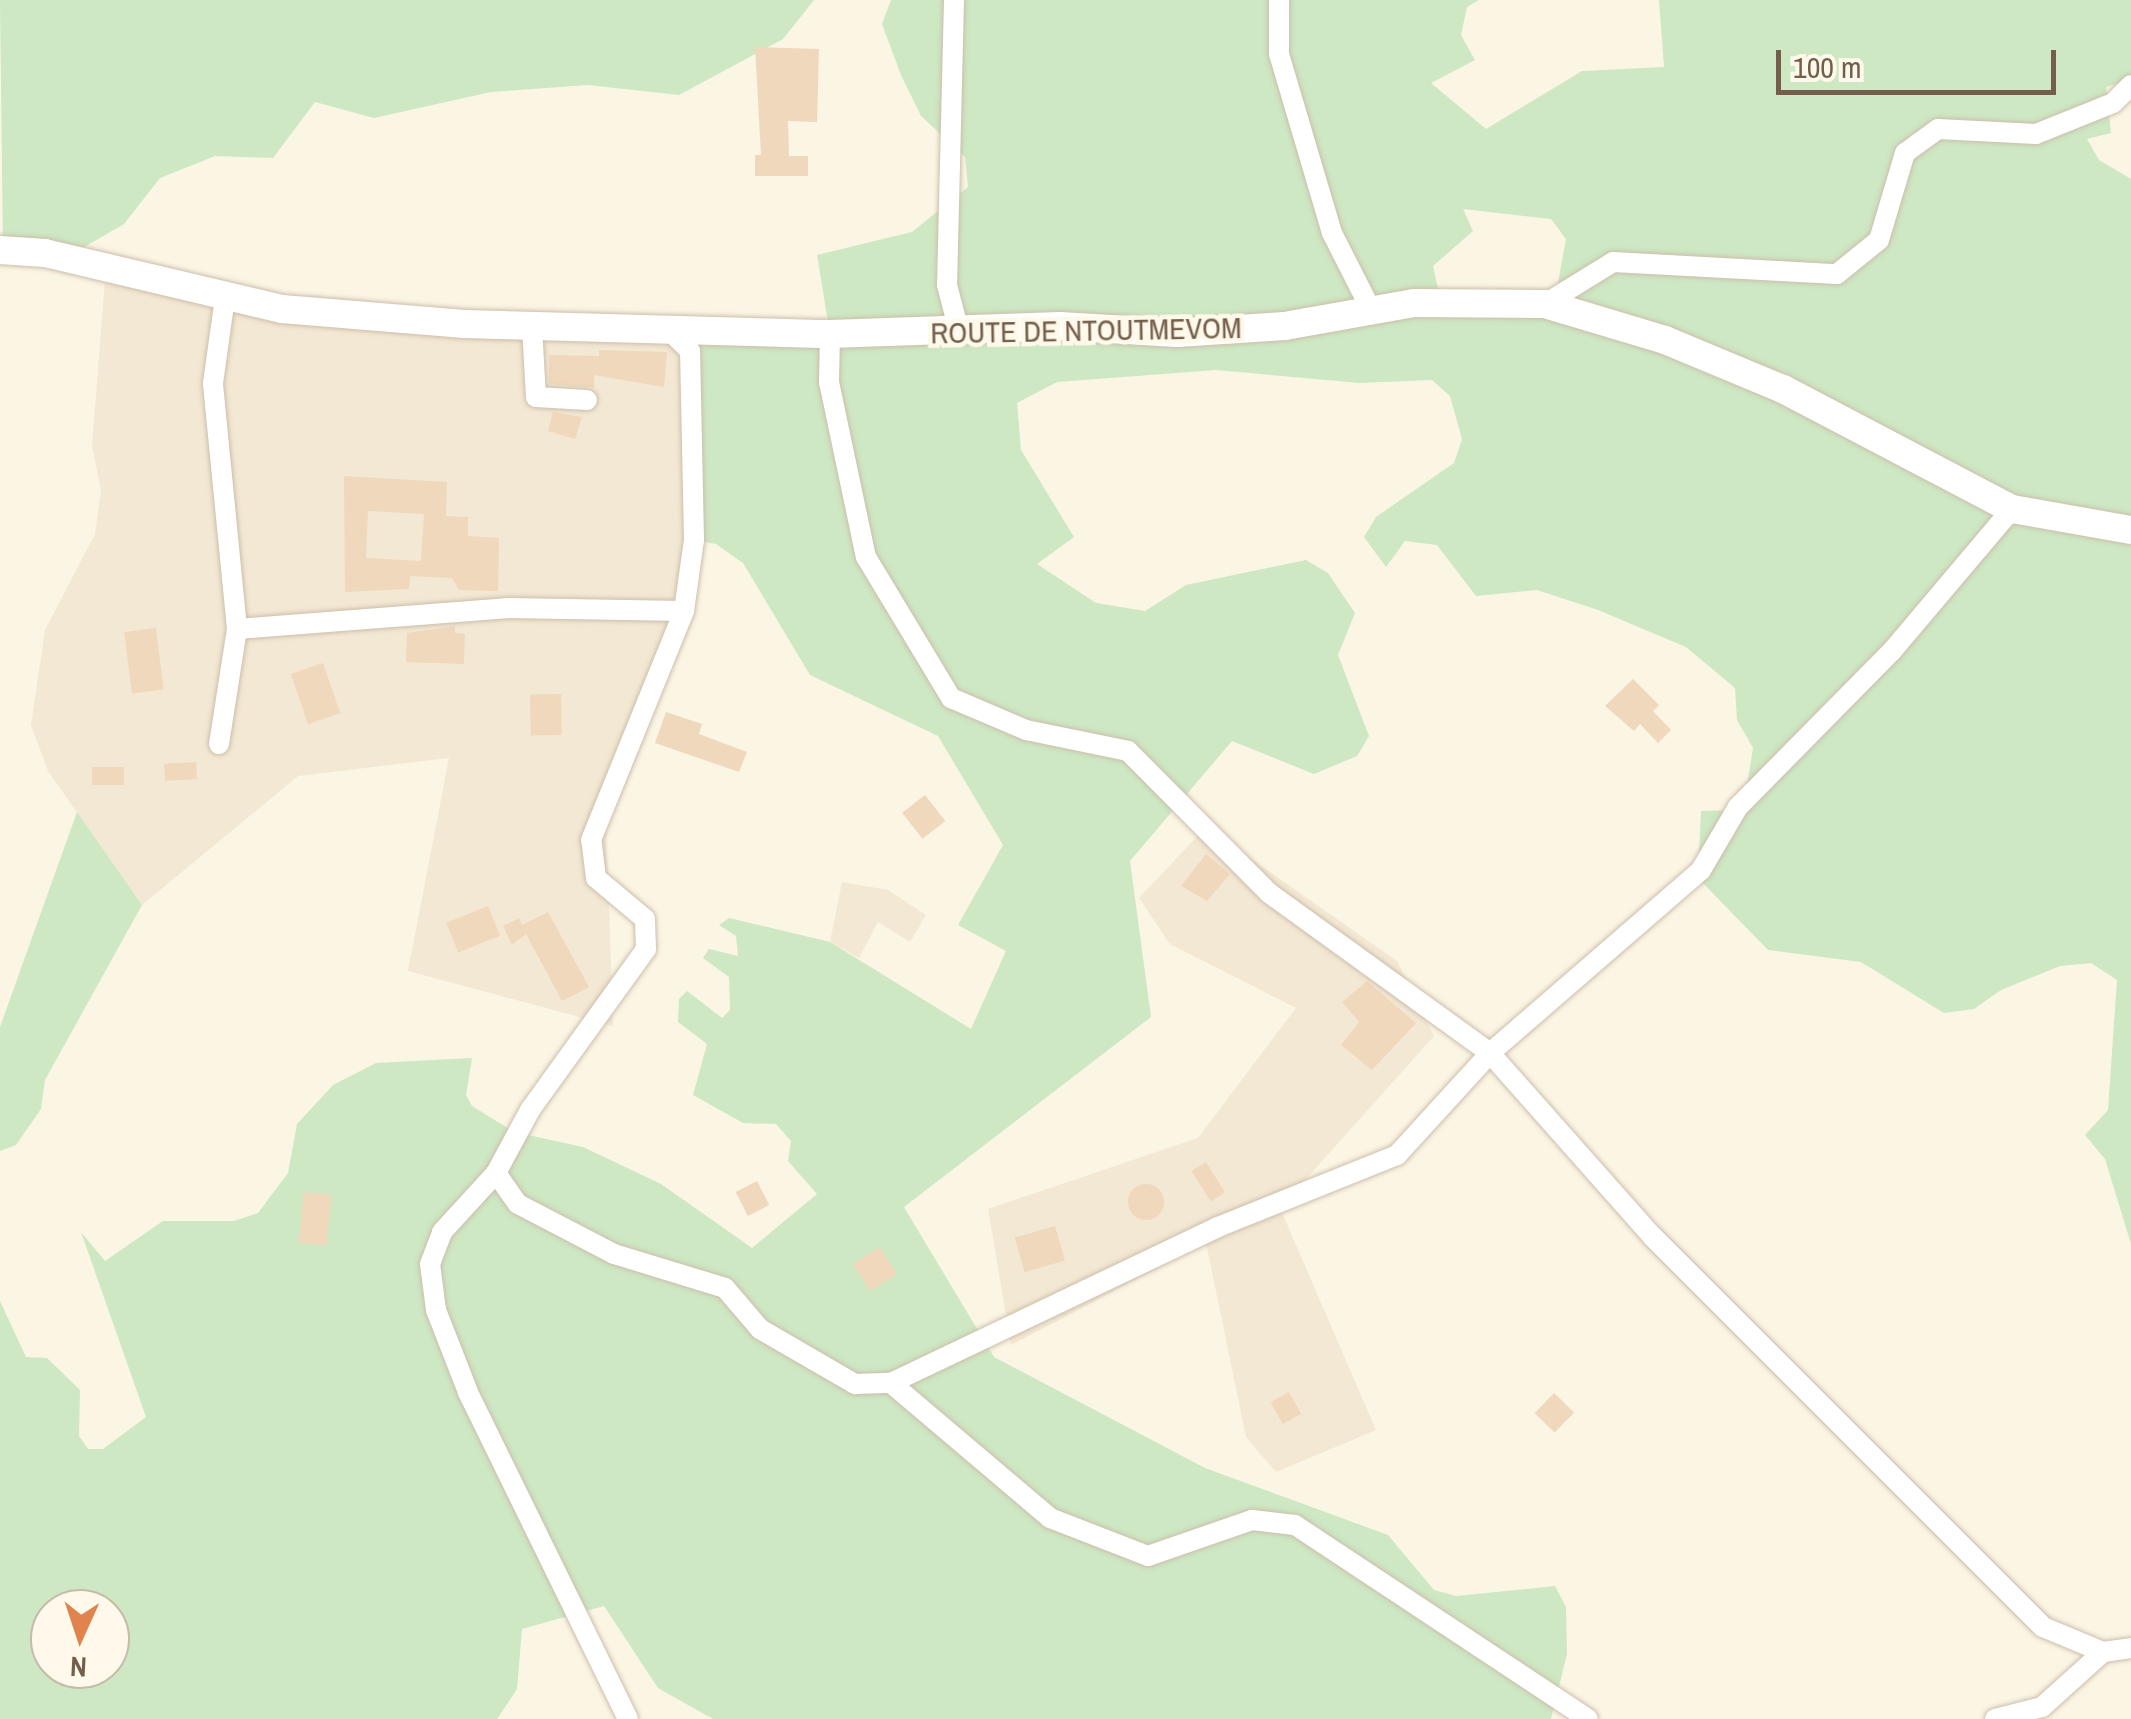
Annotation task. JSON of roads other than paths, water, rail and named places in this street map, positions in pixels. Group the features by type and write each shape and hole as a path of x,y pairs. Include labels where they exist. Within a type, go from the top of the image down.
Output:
{"street":[{"path":"954,0 947,285 959,331"},
{"path":"1279,0 1279,54 1332,233 1370,308"},
{"path":"1545,304 1613,262 1837,274 1878,240 1905,153 1938,129 2036,134 2112,103 2131,84"},
{"name":"ROUTE DE NTOUTMEVOM","path":"0,250 45,254 282,309 532,326 830,334 1060,326 1177,333 1285,326 1370,308 1479,300 1545,304 1665,340 1784,390 2012,509 2131,530"},
{"path":"219,744 237,629 213,382 225,298"},
{"path":"532,326 536,397 587,400"},
{"path":"628,1719 468,1392 436,1310 430,1264 442,1232 496,1173 530,1110 646,948 645,919 596,878 591,840 684,611 694,540 690,351 666,327"},
{"path":"830,334 829,382 866,557 952,698 1026,730 1128,751 1269,893 1490,1053 1652,1236 1894,1483 2044,1628 2103,1652 2131,1648"},
{"path":"496,1173 518,1204 614,1254 725,1288 760,1329 856,1384 891,1383 1218,1227 1398,1155 1490,1053 1701,870 1738,807 1892,651 2012,509"},
{"path":"237,629 509,608 684,611"},
{"path":"891,1383 1050,1518 1148,1556 1252,1520 1296,1525 1588,1719"},
{"path":"1995,1719 2042,1713 2103,1652"}]}
